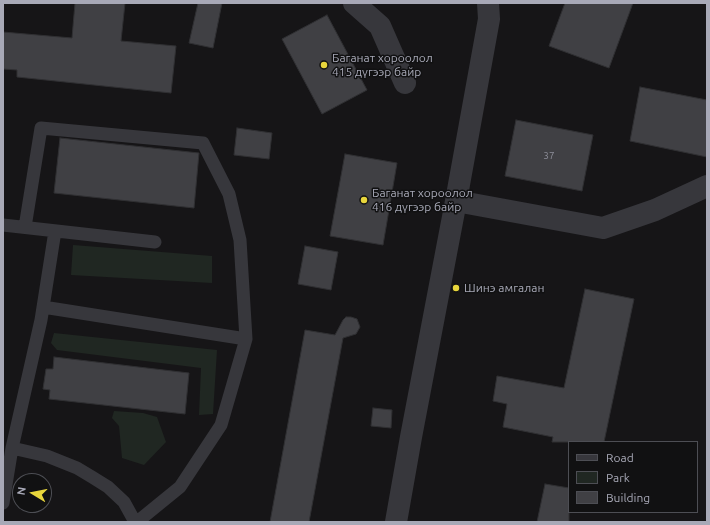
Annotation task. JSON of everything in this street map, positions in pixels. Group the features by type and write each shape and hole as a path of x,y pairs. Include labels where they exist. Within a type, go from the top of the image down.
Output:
{"street":[{"path":"354,3 380,26 405,83"},
{"path":"396,522 489,19 488,3"},
{"path":"456,201 603,228 706,191"}],"lane":[{"path":"12,448 47,456 77,468 108,487 124,502 136,522 180,487 221,425 246,338 240,240 229,194 203,143 41,128 25,227"},
{"path":"3,225 156,242"},
{"path":"3,503 12,448 43,307 54,231"},
{"path":"43,307 246,338"}],"green space":[{"path":"73,245 212,256 212,283 71,275"},
{"path":"54,333 217,350 213,414 199,415 201,368 57,350 51,343"},
{"path":"114,411 143,413 157,417 166,442 144,465 122,458 119,426 112,418"}],"building":[{"path":"75,3 125,3 121,41 176,46 171,93 17,77 17,70 3,69 3,32 72,38"},
{"path":"198,3 222,3 213,48 189,43"},
{"path":"565,3 633,3 609,68 549,46"},
{"name":"Баганат хороолол 415 дүгээр байр","path":"327,15 367,90 322,114 282,39"},
{"path":"640,87 707,100 707,157 630,141"},
{"path":"516,120 593,135 582,191 505,176"},
{"path":"237,128 272,133 269,159 234,155"},
{"path":"60,138 199,153 194,208 54,193"},
{"name":"Баганат хороолол 416 дүгээр байр","path":"345,154 397,163 383,245 330,236"},
{"path":"305,246 338,252 331,290 298,284"},
{"path":"585,289 634,299 604,441 552,442 553,437 503,427 507,404 493,401 497,376 564,388"},
{"path":"346,317 357,319 360,327 356,334 343,338 309,522 270,522 305,330 335,335"},
{"path":"54,357 189,373 185,414 49,399 50,390 43,389 46,369 53,369"},
{"path":"373,408 392,410 391,428 371,426"},
{"path":"545,484 568,488 569,522 537,522"}],"place":[{"name":"Баганат хороолол 415 дүгээр байр","path":"324,65"},
{"name":"Баганат хороолол 416 дүгээр байр","path":"364,200"},
{"name":"Шинэ амгалан","path":"456,288"}]}
